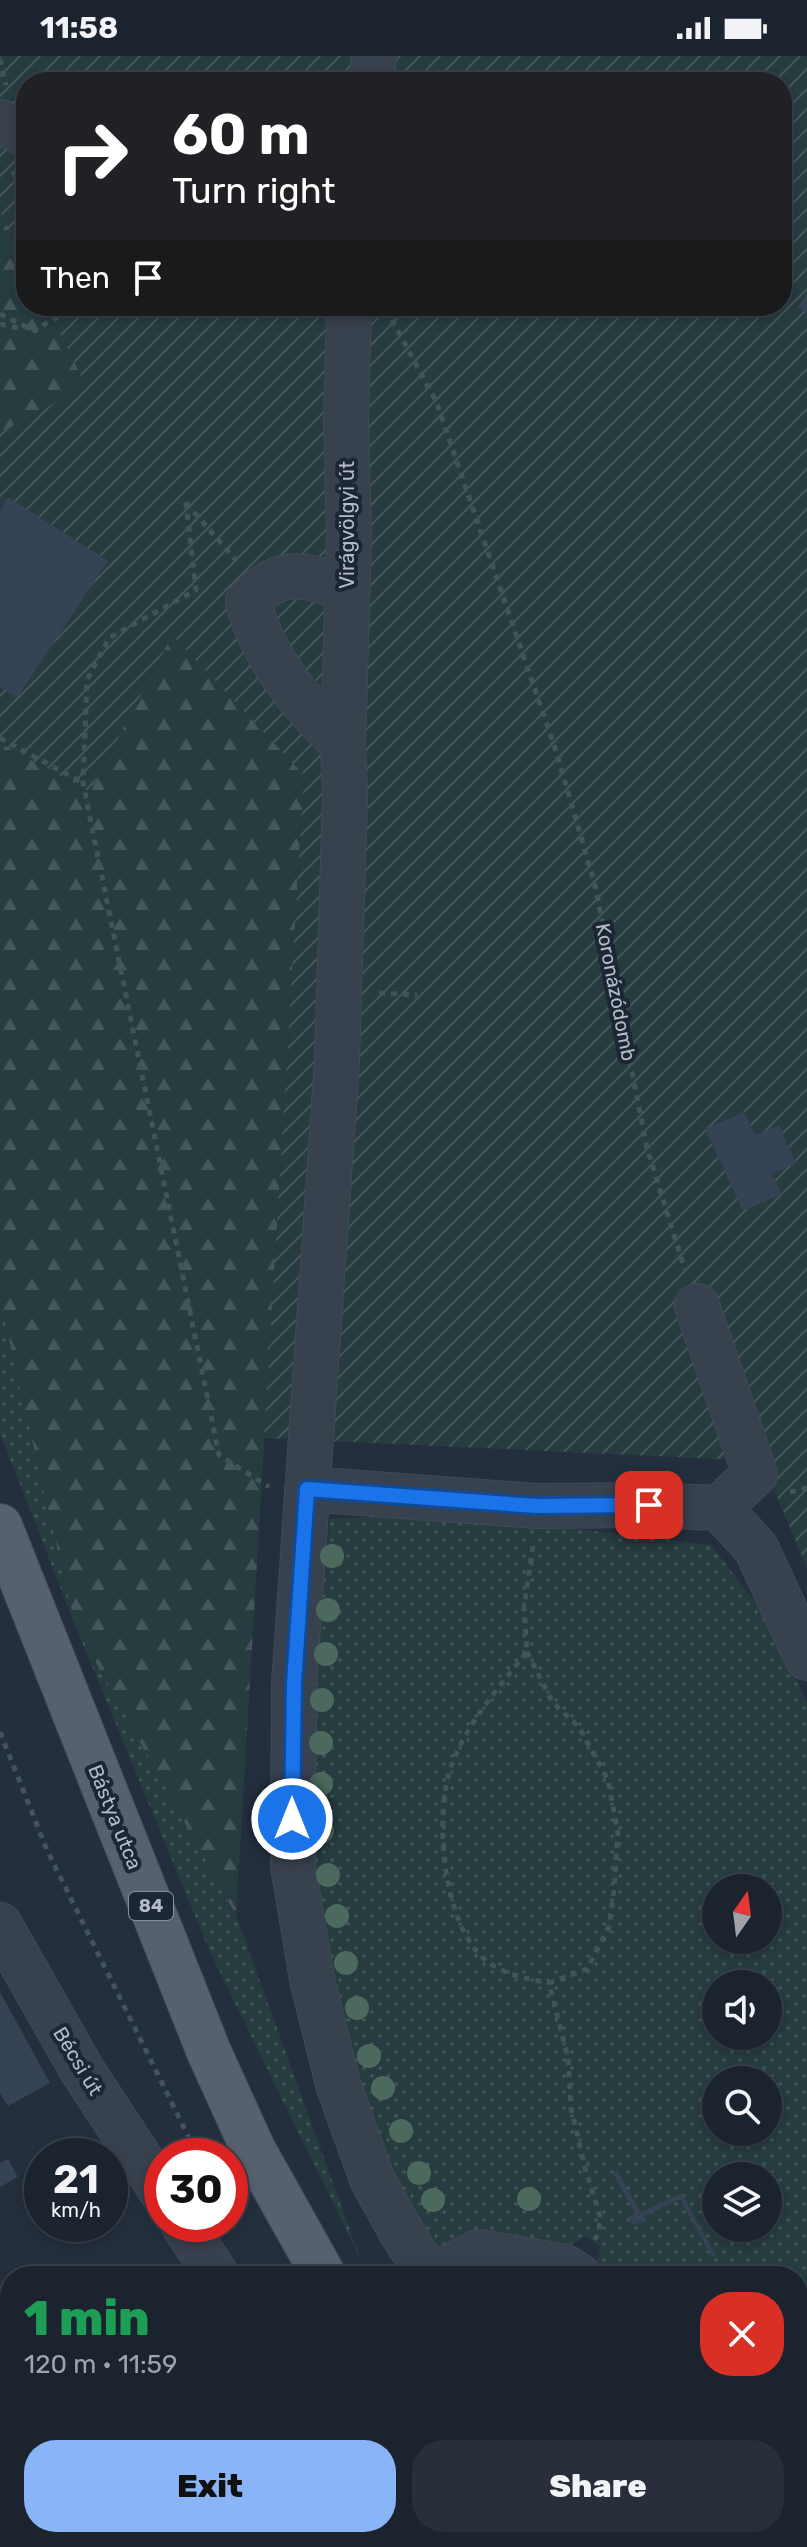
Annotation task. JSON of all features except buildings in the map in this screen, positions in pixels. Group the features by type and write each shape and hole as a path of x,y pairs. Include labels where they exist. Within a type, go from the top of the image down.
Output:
{"main road":[{"name":"Bástya utca","path":"0,1526 209,2052 253,2149 318,2266"}],"street":[{"name":"Virágvölgyi út","path":"349,316 346,421 349,538 343,744 345,796 337,1061 287,1488 294,1684 293,1866 312,1979 338,2084 372,2179 424,2266"},
{"path":"343,744 312,713 279,671 255,629 248,602 263,585 286,576 315,576 347,591"},
{"path":"697,1306 755,1474 719,1508"},
{"path":"287,1488 536,1506 719,1508 756,1548 807,1658"},
{"name":"Bécsi út","path":"0,1925 82,2070 144,2165"},
{"path":"195,2242 210,2266"},
{"path":"451,2266 479,2252 544,2266"}],"path":[{"path":"0,314 35,331"},
{"path":"0,324 35,331 57,316"},
{"name":"Koronázódomb","path":"391,320 436,401 556,751 595,885 647,1148 697,1306"},
{"path":"248,602 233,555 186,502 196,590 109,638 87,680 83,783 219,1455 287,1488"},
{"path":"0,738 83,783"},
{"path":"372,993 417,995"},
{"path":"527,1652 477,1716 451,1765 442,1820 452,1905 470,1944 490,1964 516,1977 549,1983 587,1969 609,1927 618,1833 608,1780 579,1727 553,1703 527,1652 524,1607 536,1506"},
{"path":"0,1732 47,1850 189,2138"},
{"path":"549,1983 568,2058 571,2108 600,2216 599,2232 576,2266"}],"green space":[{"path":"0,56 807,56 807,1569 762,1461 264,1438 304,775 172,635 90,792 0,743 0,433 86,386 52,316 792,316 792,72 16,72 16,243 0,211"},
{"path":"0,211 16,243 16,316 52,316 87,386 0,433"},
{"path":"172,634 304,775 236,1915 75,1625 0,1300 0,743 90,792"},
{"path":"0,1300 75,1625 0,1433"},
{"path":"457,1515 711,1545 758,1606 807,1701 807,2266 597,2266 600,2247 586,2236 563,2249 453,2250 416,2243 326,1991 302,1789 330,1518"},
{"path":"75,1625 236,1915 360,2258 210,1952"}],"route":[{"path":"292,1819 294,1684 307,1489 536,1506 649,1505"}]}
